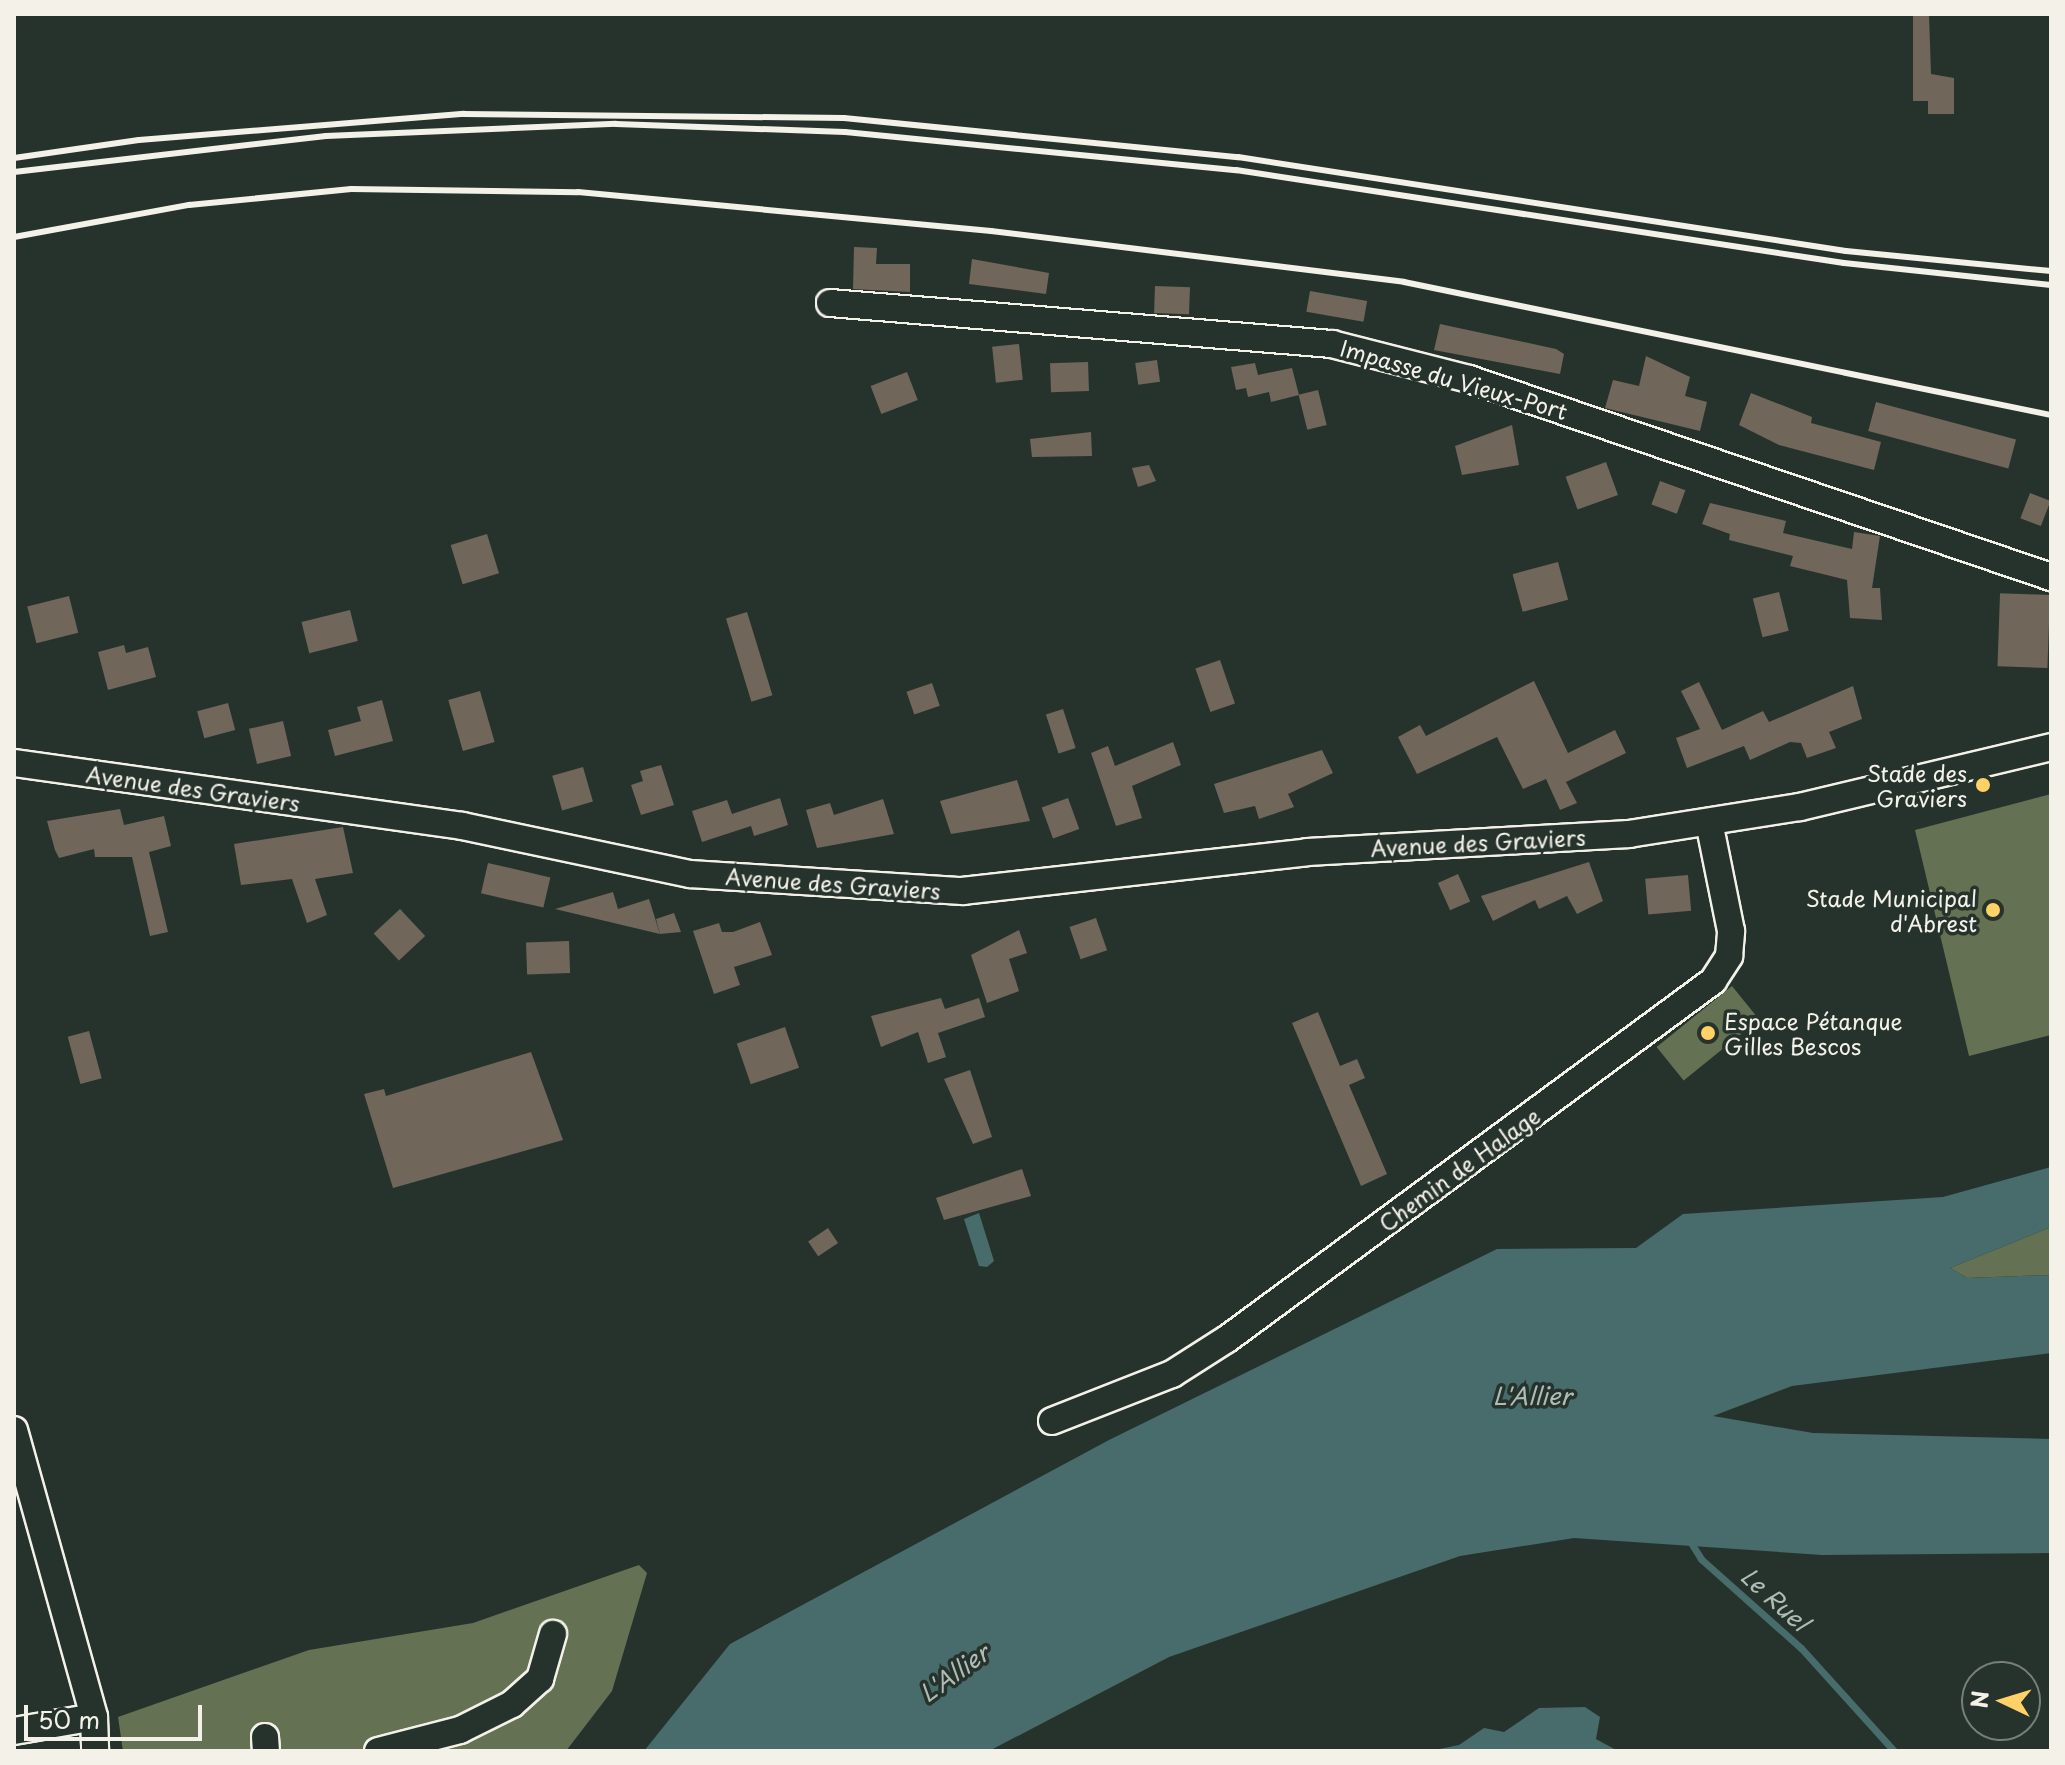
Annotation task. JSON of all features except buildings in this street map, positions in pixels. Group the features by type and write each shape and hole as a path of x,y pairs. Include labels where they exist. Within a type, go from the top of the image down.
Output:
{"street":[{"name":"Impasse du Vieux-Port","path":"830,303 1332,344 1469,379 2051,577"},
{"name":"Avenue des Graviers","path":"14,763 462,826 690,874 868,890 962,891 1307,852 1629,834 1800,807 2051,747"},
{"name":"Avenue des Graviers","path":"1800,807 1908,798 2051,758"},
{"name":"Chemin de Halage","path":"1052,1421 1172,1374 1227,1339 1713,981 1729,956 1731,931 1709,822"},
{"path":"14,1430 94,1717 95,1751"},
{"path":"378,1751 460,1730 512,1704 540,1679 553,1634"},
{"path":"14,1731 94,1717"}],"green space":[{"name":"Stade Municipal d'Abrest","path":"2051,794 2051,1035 1969,1056 1915,830"},
{"name":"Espace Pétanque Gilles Bescos","path":"1732,986 1759,1019 1684,1080 1657,1047"},
{"path":"2051,1227 2051,1275 1967,1278 1950,1268"},
{"path":"639,1565 647,1573 612,1691 566,1751 123,1751 118,1717 309,1650 473,1623"}],"water":[{"name":"L'Allier","path":"2051,1167 2051,1227 1950,1268 1967,1278 2051,1275 2051,1353 1792,1386 1713,1416 1813,1433 2051,1439 2051,1553 1822,1555 1574,1538 1460,1556 1169,1657 989,1751 644,1751 730,1644 1109,1440 1497,1249 1636,1248 1683,1214 1943,1197"},
{"path":"979,1213 994,1261 987,1267 979,1266 964,1219"},
{"path":"1585,1707 1600,1717 1596,1739 1618,1751 1430,1751 1459,1745 1484,1728 1504,1732 1539,1708"}],"waterway":[{"name":"Le Ruel","path":"1688,1538 1701,1559 1801,1648 1894,1751"}],"railway":[{"path":"14,158 139,140 464,114 844,118 1238,157 1846,251 2051,271"},
{"path":"14,172 326,136 616,124 845,132 1236,170 1844,263 2051,285"},
{"path":"14,237 189,205 351,189 578,192 991,231 1404,282 2051,415"}],"place":[{"name":"Stade des Graviers","path":"1983,785"},
{"name":"Stade Municipal d'Abrest","path":"1993,910"},
{"name":"Espace Pétanque Gilles Bescos","path":"1708,1033"}]}
